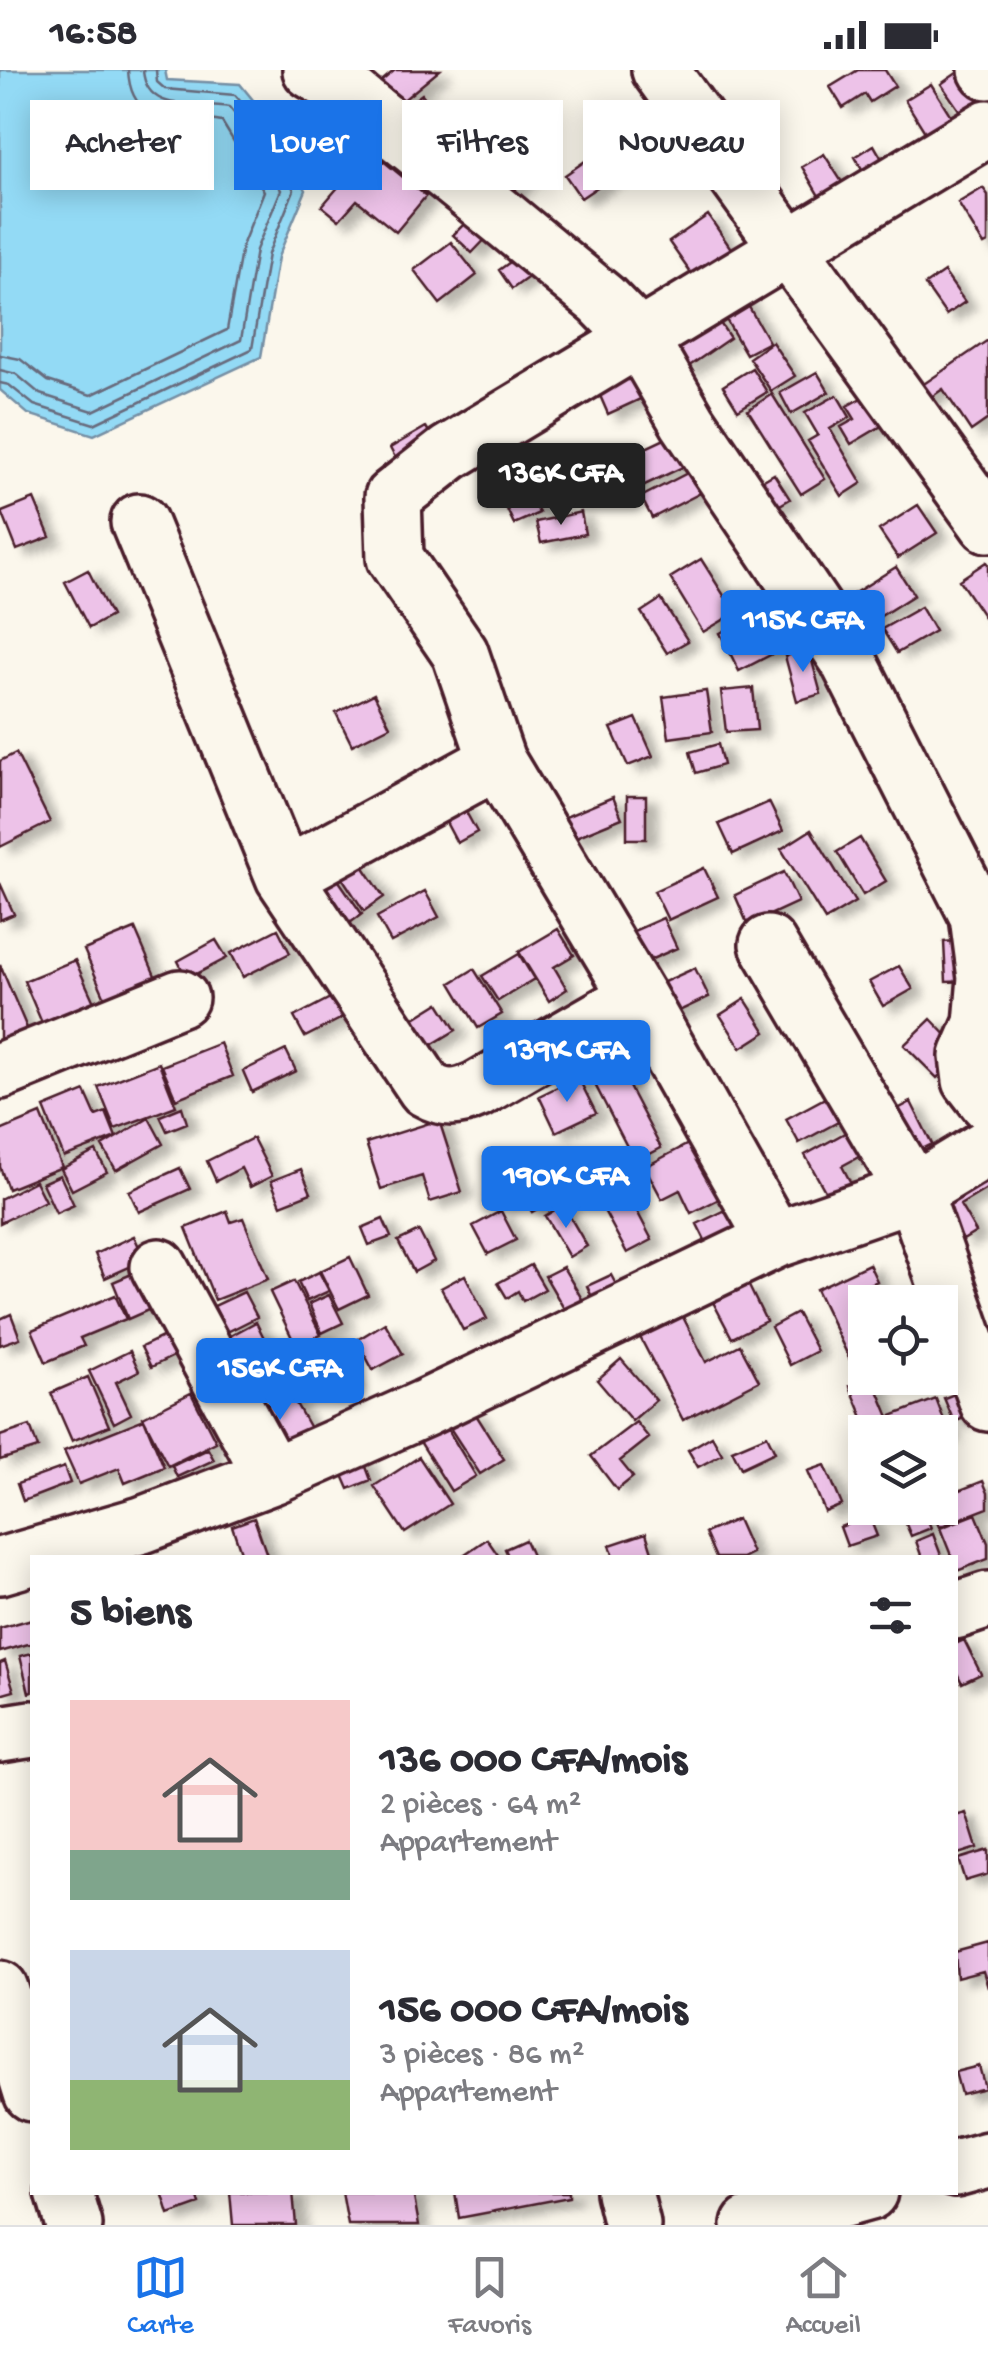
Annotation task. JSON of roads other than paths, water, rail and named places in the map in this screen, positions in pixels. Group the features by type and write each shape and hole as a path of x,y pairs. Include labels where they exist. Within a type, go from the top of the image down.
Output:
{"street":[{"path":"660,70 988,524"},
{"path":"345,77 602,300 640,339 688,422 847,658 978,916 986,978 982,1024 968,1056 971,1080 988,1102"},
{"path":"775,1240 638,997 497,761 460,653 395,558 393,496 449,453 988,128"},
{"path":"139,522 284,877 426,1089 442,1098 460,1098 638,997"},
{"path":"284,877 497,761"},
{"path":"768,944 914,1192 988,1402"},
{"path":"0,1071 180,998"},
{"path":"38,1555 142,1525 272,1476 425,1408 775,1240 914,1192 988,1147"},
{"path":"159,1268 272,1476"},
{"path":"0,1566 30,1557"},
{"path":"958,1610 988,1600"},
{"path":"0,1734 30,1730"},
{"path":"0,1989 30,2086"},
{"path":"958,2168 988,2160"},
{"path":"65,2195 74,2225"},
{"path":"625,2195 632,2225"},
{"path":"750,2225 859,2195"}],"water":[{"path":"0,70 165,70 167,80 240,84 253,100 234,100 234,190 306,190 278,257 261,357 94,435 28,414 0,390"}]}
